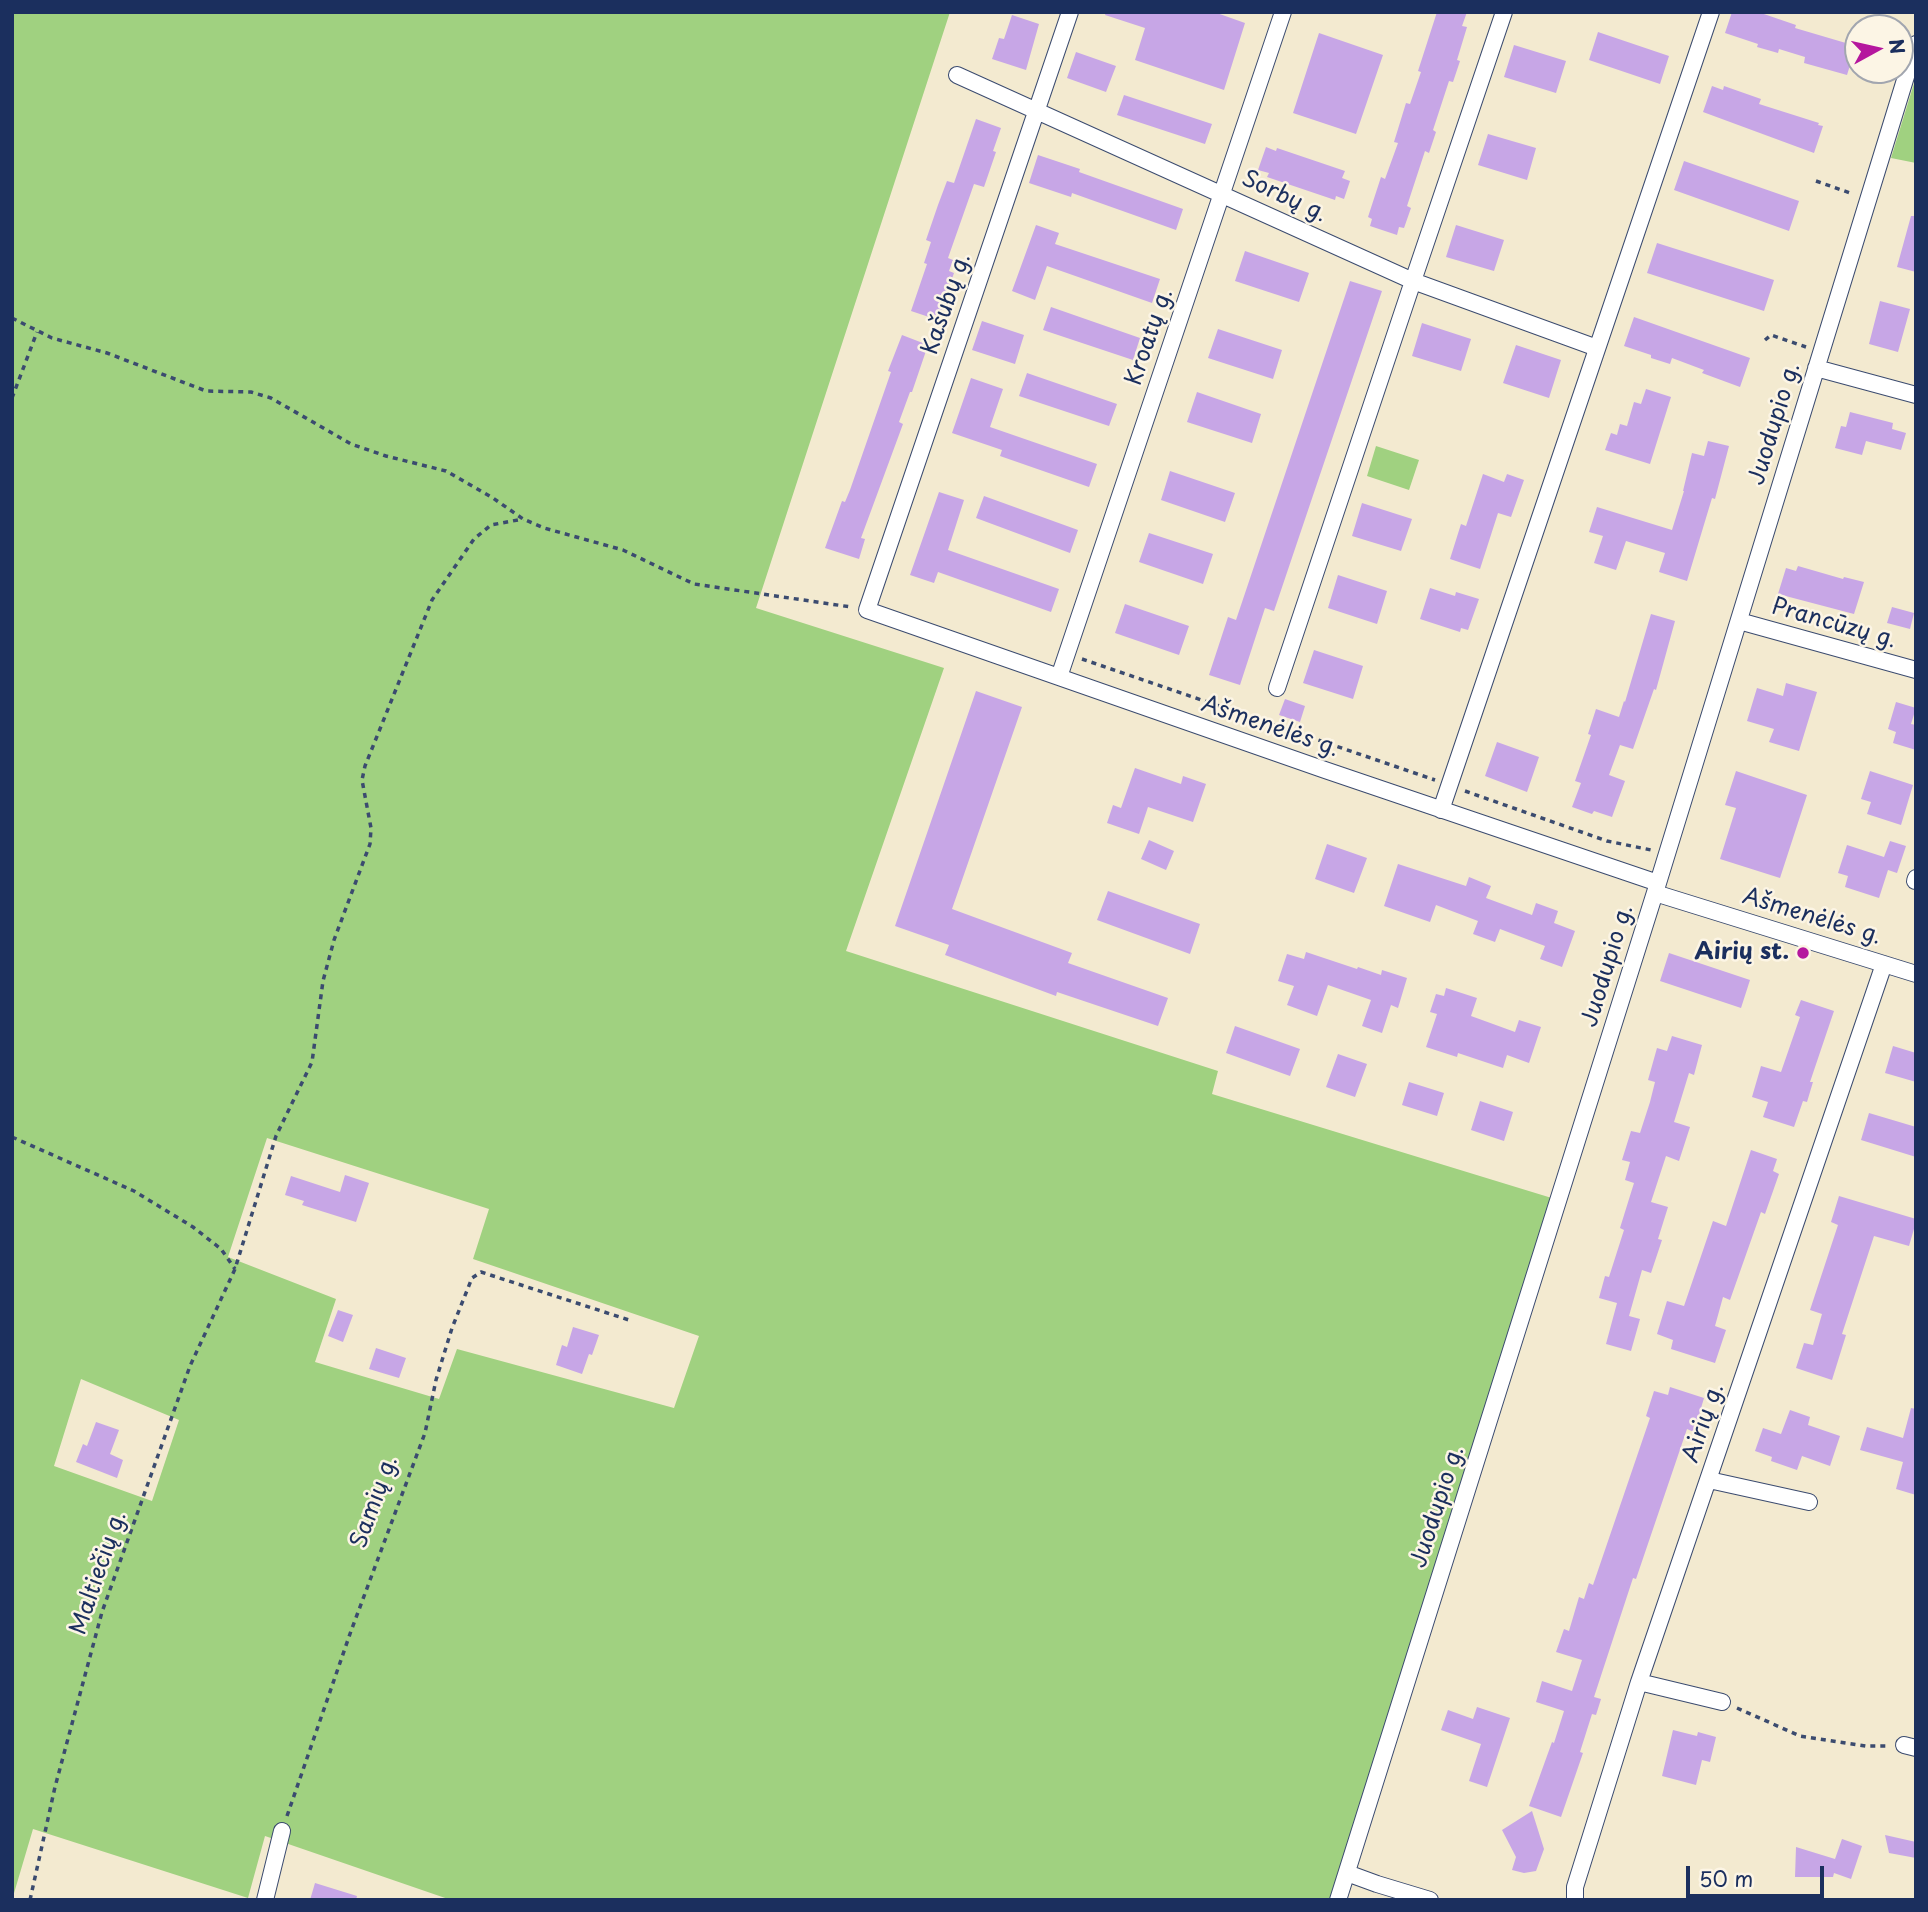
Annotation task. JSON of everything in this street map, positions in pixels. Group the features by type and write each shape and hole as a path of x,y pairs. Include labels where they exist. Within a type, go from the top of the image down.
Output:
{"street":[{"name":"Kašubų g.","path":"867,610 1070,12"},
{"name":"Kroatų g.","path":"1059,677 1283,12"},
{"path":"1277,688 1504,12"},
{"path":"1441,810 1711,12"},
{"name":"Juodupio g.","path":"1338,1900 1667,853 1916,44"},
{"name":"Sorbų g.","path":"957,75 1412,281 1597,348"},
{"path":"1816,368 1916,395"},
{"name":"Ašmenėlės g.","path":"867,610 1441,810 1656,888 1916,974"},
{"name":"Prancūzų g.","path":"1739,621 1916,670"},
{"name":"Airių g.","path":"1575,1900 1575,1888 1639,1682 1884,964"},
{"path":"1709,1480 1809,1502"},
{"path":"1639,1682 1722,1702"},
{"path":"265,1900 282,1831"},
{"path":"1347,1873 1430,1900"}],"path":[{"path":"1816,181 1868,199"},
{"path":"12,318 52,338 107,353 206,391 251,392 271,398 351,444 446,471 494,498 523,519 544,528 624,550 694,584 867,610"},
{"path":"12,398 37,332"},
{"path":"1765,340 1772,335 1822,352"},
{"name":"Maltiečių g.","path":"30,1900 55,1787 102,1612 190,1366 235,1269 276,1136 312,1062 323,981 334,940 370,844 371,828 362,780 365,766 432,600 474,539 491,525 523,519"},
{"path":"1067,654 1607,841 1667,853"},
{"path":"12,1137 134,1191 193,1227 221,1249 235,1269"},
{"name":"Samių g.","path":"282,1831 425,1433 436,1380 452,1328 472,1278 481,1272 629,1320"},
{"path":"1722,1702 1800,1736 1866,1746 1910,1747"}],"green space":[{"path":"12,12 950,12 756,608 944,668 846,951 1218,1071 1212,1094 1555,1199 1330,1900 451,1900 265,1836 248,1898 33,1829 12,1900","holes":["267,1138 489,1209 473,1259 699,1336 674,1408 457,1349 439,1399 315,1362 336,1299 228,1257","81,1379 179,1420 152,1501 54,1466"]},
{"path":"1916,77 1916,163 1891,158"},
{"path":"1376,446 1419,460 1409,490 1367,476"}],"building":[{"path":"1106,12 1214,12 1245,23 1224,90 1135,60 1145,28 1105,15"},
{"path":"1437,12 1467,12 1462,26 1467,27 1453,82 1449,81 1433,130 1436,132 1429,153 1425,151 1407,206 1411,208 1404,228 1399,227 1397,235 1370,226 1372,219 1368,217 1381,177 1385,179 1398,143 1394,142 1406,103 1410,104 1421,72 1418,71"},
{"path":"1732,12 1758,12 1796,25 1795,28 1844,42 1844,74 1804,63 1805,57 1779,49 1778,53 1757,47 1758,44 1725,33"},
{"path":"1012,15 1039,24 1026,70 992,59 999,38 1004,39"},
{"path":"1598,32 1669,56 1660,84 1589,60"},
{"path":"1319,33 1383,55 1356,134 1293,113"},
{"path":"1514,45 1566,61 1556,93 1504,77"},
{"path":"1076,52 1116,66 1106,92 1067,78"},
{"path":"1712,86 1723,90 1724,86 1761,99 1759,104 1819,123 1818,125 1823,126 1814,153 1703,112"},
{"path":"1124,95 1212,124 1205,144 1117,115"},
{"path":"976,119 1001,128 984,187 974,184 948,258 953,260 949,271 954,273 938,320 911,311 927,264 924,263 931,242 926,240 947,181 954,183"},
{"path":"1488,134 1536,148 1527,180 1478,165"},
{"path":"1266,147 1276,151 1277,148 1345,171 1342,178 1350,181 1344,199 1336,196 1335,200 1267,177 1269,173 1258,170"},
{"path":"1038,155 1183,209 1176,230 1072,193 1071,197 1029,183"},
{"path":"1684,161 1799,201 1789,231 1674,190"},
{"path":"1911,216 1916,216 1916,272 1897,267"},
{"path":"1036,225 1059,233 1055,244 1160,279 1152,303 1047,266 1035,300 1012,291"},
{"path":"1456,225 1504,240 1494,271 1446,257"},
{"path":"1657,243 1774,280 1764,311 1647,273"},
{"path":"1245,251 1309,273 1299,302 1235,281"},
{"path":"1350,281 1382,291 1274,611 1265,608 1240,685 1209,675 1228,617 1236,620"},
{"path":"1880,301 1910,309 1898,352 1869,344"},
{"path":"1051,307 1140,338 1133,360 1043,330"},
{"path":"1634,317 1750,358 1740,387 1672,358 1670,364 1624,346"},
{"path":"982,321 1024,335 1015,364 972,350"},
{"path":"1422,323 1471,339 1461,371 1412,356"},
{"path":"1218,329 1282,350 1273,379 1208,358"},
{"path":"902,335 928,345 899,422 903,424 861,538 865,539 859,559 825,548 842,501 845,502 850,490"},
{"path":"1516,345 1561,360 1549,398 1503,383"},
{"path":"1027,373 1117,404 1109,426 1019,396"},
{"path":"971,378 1003,389 990,427 1097,464 1089,487 1000,456 1002,450 952,433"},
{"path":"1646,389 1671,397 1650,464 1605,450 1611,433 1617,435 1620,424 1627,426 1634,402 1641,404"},
{"path":"1197,392 1261,414 1252,443 1187,422"},
{"path":"1850,412 1893,423 1892,429 1906,433 1901,450 1866,441 1862,455 1835,448 1841,426 1846,427"},
{"path":"1708,441 1729,446 1715,499 1712,498 1687,581 1659,572 1665,553 1626,541 1616,570 1594,563 1603,536 1589,532 1597,507 1672,530 1692,453 1704,456"},
{"path":"1170,471 1235,493 1225,522 1161,500"},
{"path":"1483,474 1504,482 1507,474 1524,480 1511,517 1498,513 1480,569 1450,559 1461,524 1466,526"},
{"path":"939,492 964,500 948,550 1059,589 1051,612 938,572 934,583 910,575"},
{"path":"984,496 1078,530 1070,553 976,518"},
{"path":"1362,503 1412,519 1401,551 1352,536"},
{"path":"1149,533 1213,554 1203,584 1139,562"},
{"path":"1798,566 1864,582 1854,614 1778,594 1786,568 1796,571"},
{"path":"1338,575 1387,591 1377,624 1328,608"},
{"path":"1430,588 1455,596 1456,592 1479,599 1468,630 1461,628 1460,632 1420,619"},
{"path":"1125,604 1189,626 1179,655 1115,633"},
{"path":"1892,607 1914,613 1910,629 1887,623"},
{"path":"1651,614 1675,621 1656,690 1654,689 1633,749 1620,745 1609,775 1625,781 1612,817 1572,807 1581,783 1575,781 1591,735 1588,734 1596,709 1619,717"},
{"path":"1314,650 1363,666 1353,699 1303,683"},
{"path":"1786,683 1817,692 1799,751 1769,742 1774,729 1747,721 1757,688 1783,696"},
{"path":"976,691 1022,707 952,909 1072,953 1068,963 1168,998 1158,1026 1057,992 1056,996 945,955 949,945 895,926"},
{"path":"1285,699 1305,706 1300,722 1279,715"},
{"path":"1896,702 1916,708 1911,724 1916,725 1916,750 1893,743 1896,732 1888,729"},
{"path":"1497,742 1539,757 1527,792 1485,776"},
{"path":"1135,768 1181,784 1183,776 1206,784 1193,822 1148,807 1139,834 1107,823 1113,805 1121,808"},
{"path":"1736,771 1807,795 1780,878 1720,859 1736,808 1725,805"},
{"path":"1870,771 1913,785 1901,825 1867,814 1871,802 1861,799"},
{"path":"1149,840 1174,851 1166,870 1141,859"},
{"path":"1890,841 1906,846 1897,873 1888,870 1879,898 1845,887 1848,876 1838,873 1847,845 1884,857"},
{"path":"1327,844 1367,858 1354,893 1315,879"},
{"path":"1398,864 1466,886 1469,877 1491,886 1486,898 1532,915 1536,903 1558,911 1554,923 1575,931 1562,967 1540,959 1545,946 1500,929 1495,942 1473,934 1478,921 1436,905 1430,922 1384,906"},
{"path":"1108,891 1200,924 1190,954 1097,920"},
{"path":"1306,952 1357,969 1358,967 1381,975 1382,970 1407,978 1398,1008 1391,1005 1382,1033 1362,1026 1371,1000 1328,985 1317,1016 1287,1005 1294,986 1278,981 1287,954 1304,959"},
{"path":"1669,953 1750,980 1741,1008 1660,981"},
{"path":"1446,988 1477,998 1471,1016 1515,1032 1519,1020 1541,1027 1529,1063 1507,1055 1503,1068 1458,1053 1457,1057 1426,1047 1437,1014 1430,1012 1436,994 1444,996"},
{"path":"1801,1000 1834,1011 1810,1082 1813,1082 1807,1102 1803,1101 1794,1127 1763,1117 1768,1102 1752,1097 1761,1066 1781,1072 1800,1017 1795,1015"},
{"path":"1235,1026 1300,1049 1290,1076 1226,1053"},
{"path":"1672,1036 1702,1045 1694,1075 1689,1073 1674,1122 1690,1127 1679,1161 1666,1156 1651,1202 1668,1207 1658,1239 1662,1240 1651,1273 1642,1270 1629,1316 1640,1319 1631,1351 1606,1344 1617,1303 1599,1298 1605,1276 1609,1277 1624,1230 1620,1228 1634,1183 1625,1180 1630,1162 1622,1160 1631,1131 1640,1133 1650,1102 1655,1082 1648,1080 1657,1048 1667,1051"},
{"path":"1893,1046 1916,1053 1916,1082 1885,1073"},
{"path":"1338,1054 1367,1064 1355,1097 1326,1087"},
{"path":"1409,1082 1444,1093 1437,1116 1402,1105"},
{"path":"1480,1101 1513,1112 1504,1141 1471,1130"},
{"path":"1869,1113 1916,1127 1916,1157 1861,1140"},
{"path":"1751,1150 1777,1159 1773,1171 1779,1174 1765,1214 1761,1212 1730,1300 1723,1297 1715,1326 1726,1330 1715,1363 1671,1349 1673,1340 1657,1334 1667,1301 1684,1306 1713,1221 1726,1226"},
{"path":"345,1175 369,1183 356,1222 302,1205 304,1201 285,1195 291,1176 340,1192"},
{"path":"1839,1196 1916,1219 1916,1222 1909,1246 1874,1236 1842,1334 1846,1335 1832,1380 1796,1368 1804,1343 1813,1345 1822,1314 1810,1310 1838,1225 1831,1222"},
{"path":"338,1310 353,1315 343,1342 328,1336"},
{"path":"573,1327 599,1335 582,1374 556,1365 562,1345 567,1347"},
{"path":"376,1348 406,1358 399,1378 369,1369"},
{"path":"1670,1387 1704,1398 1694,1432 1687,1429 1636,1579 1633,1578 1594,1697 1601,1699 1596,1715 1592,1714 1580,1752 1583,1753 1561,1817 1529,1806 1564,1711 1536,1702 1542,1681 1572,1691 1582,1660 1556,1652 1564,1629 1569,1631 1579,1597 1584,1599 1589,1583 1593,1585 1650,1418 1646,1416 1654,1391 1668,1395"},
{"path":"1911,1408 1916,1409 1916,1495 1896,1489 1903,1462 1860,1450 1867,1427 1903,1438"},
{"path":"1790,1410 1810,1417 1808,1425 1840,1436 1830,1466 1802,1456 1797,1470 1771,1461 1772,1457 1755,1451 1763,1428 1781,1434"},
{"path":"96,1422 119,1430 110,1454 123,1460 117,1478 76,1462 83,1444 87,1446"},
{"path":"1477,1707 1510,1718 1487,1787 1469,1781 1481,1744 1441,1730 1448,1710 1473,1719"},
{"path":"1673,1730 1716,1737 1710,1762 1702,1760 1696,1785 1662,1776"},
{"path":"1532,1811 1544,1849 1536,1871 1524,1873 1512,1870 1516,1857 1502,1830"},
{"path":"1885,1835 1916,1842 1916,1858 1889,1853"},
{"path":"1842,1839 1862,1846 1851,1879 1834,1873 1833,1877 1795,1877 1796,1847 1835,1859"},
{"path":"315,1883 357,1896 356,1900 310,1900"}],"place":[{"name":"Airių st.","path":"1803,953"}]}
